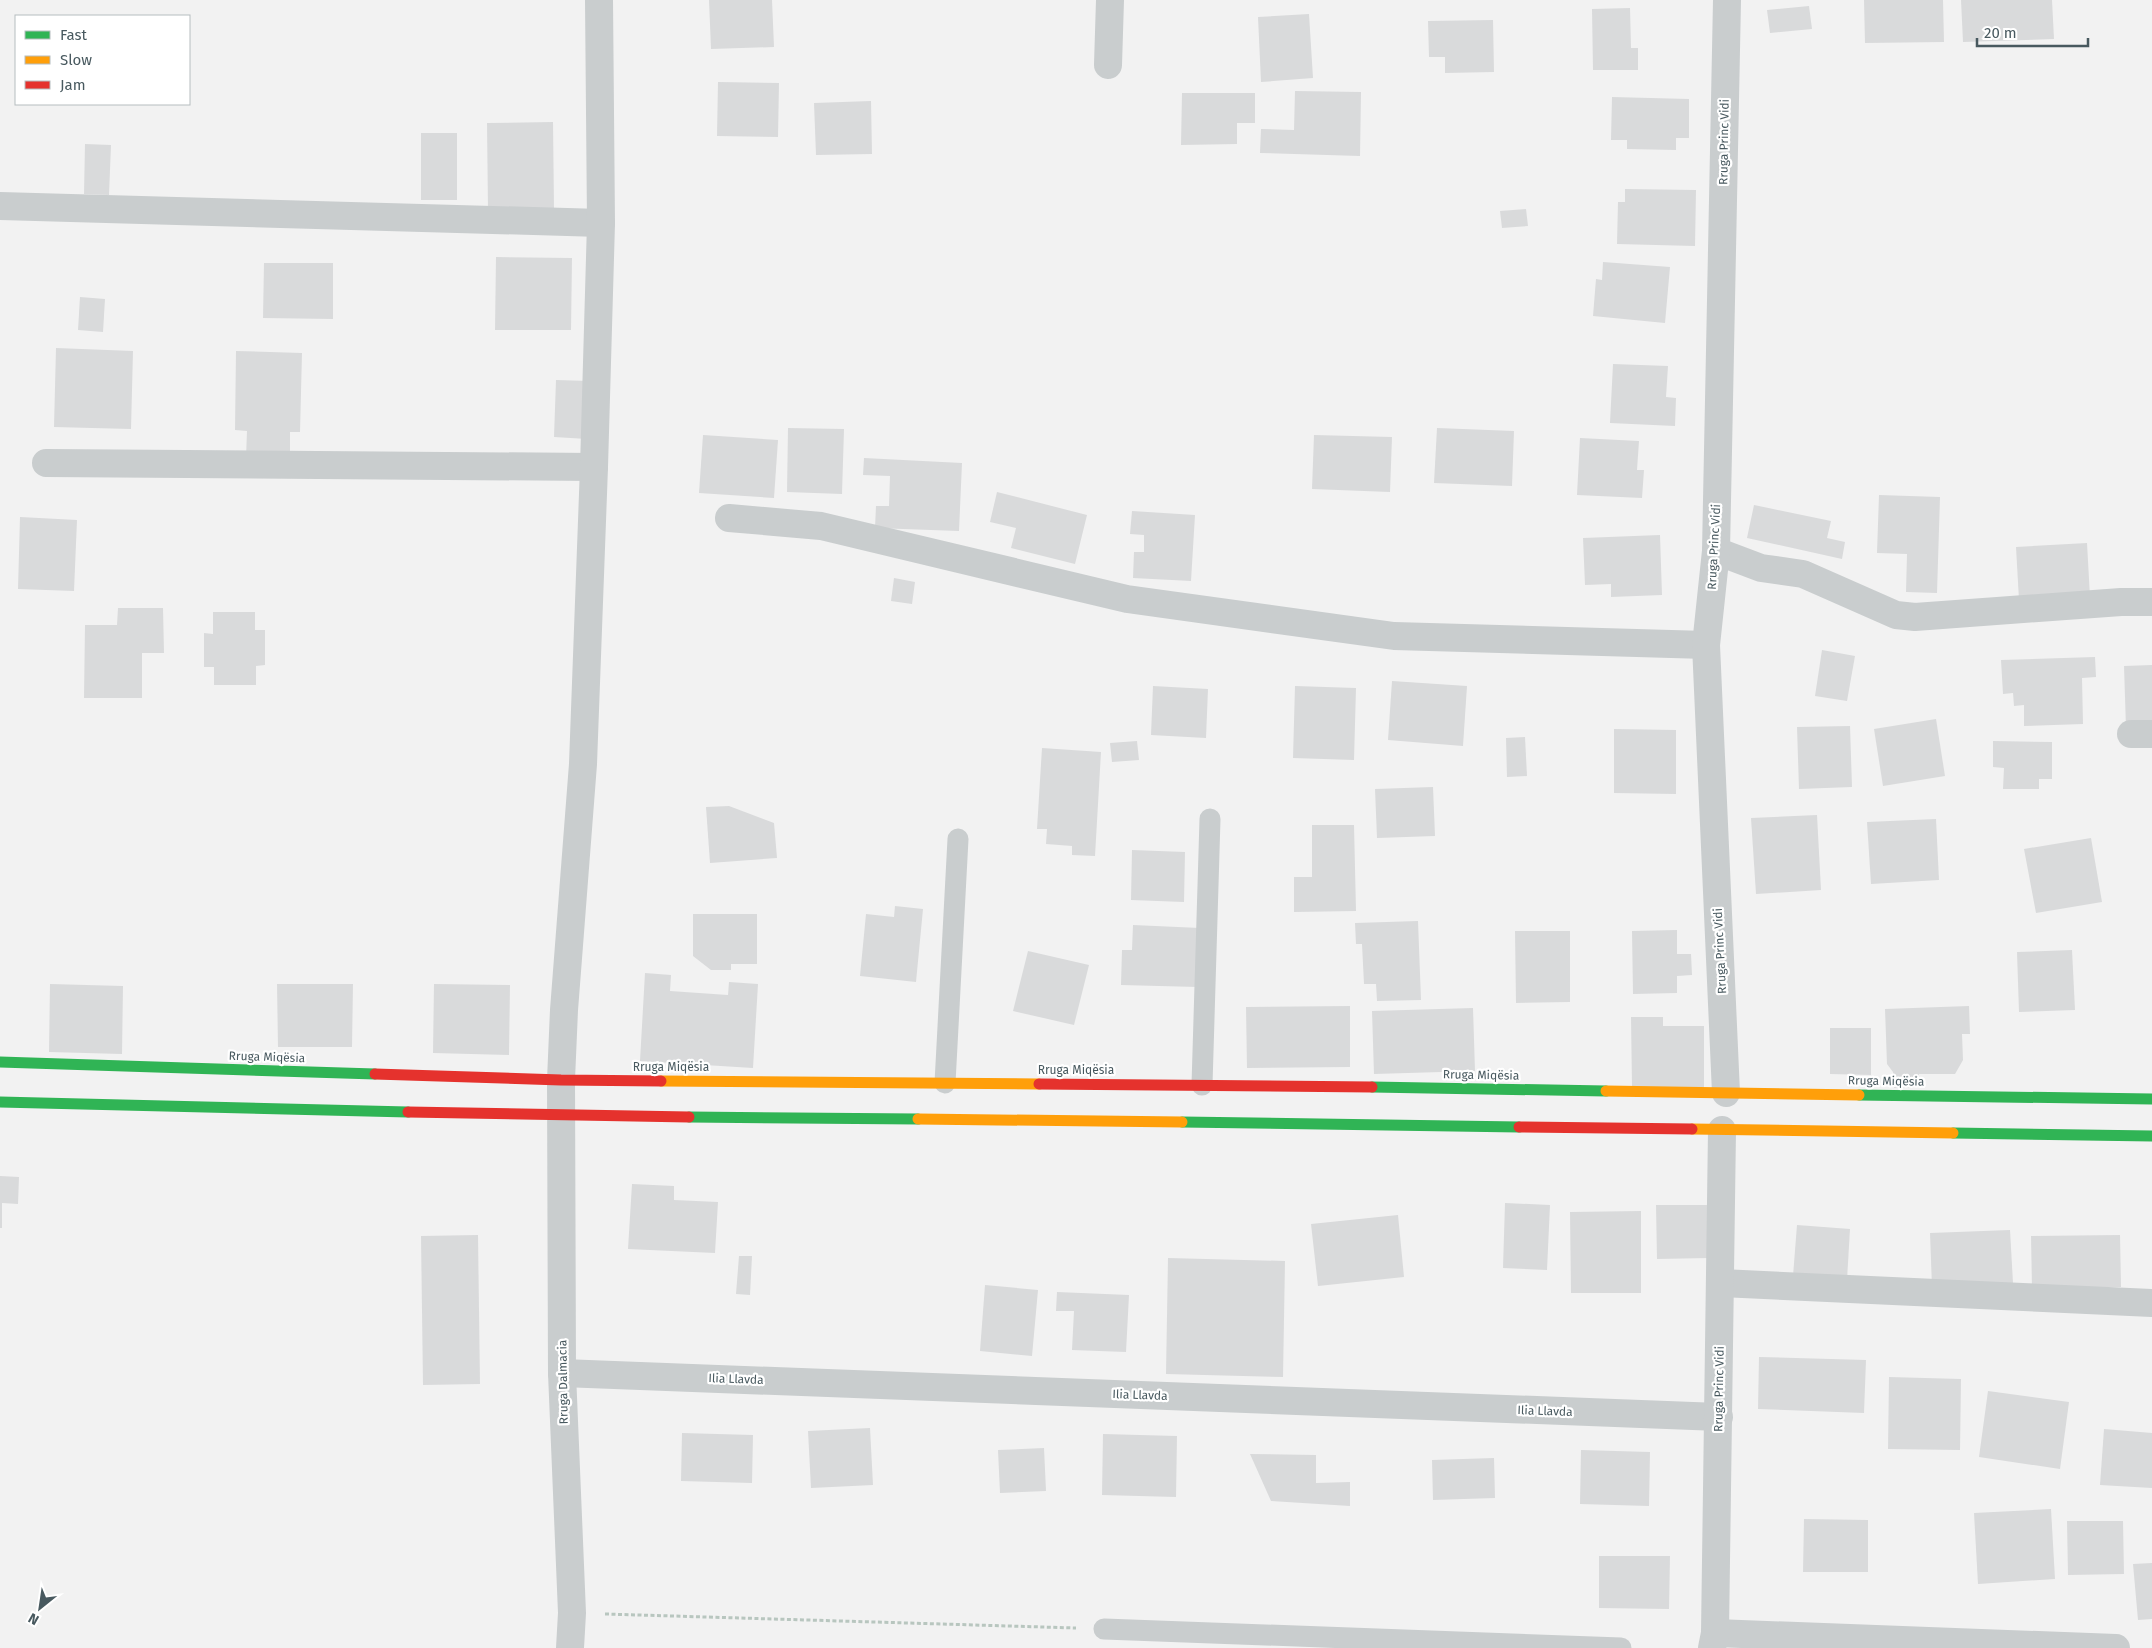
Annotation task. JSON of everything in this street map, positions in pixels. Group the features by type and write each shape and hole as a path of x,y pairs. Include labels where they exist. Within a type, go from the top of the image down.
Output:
{"main road":[{"name":"Rruga Miqësia","path":"0,1062 562,1080 1202,1085 2152,1099"},
{"path":"0,1102 563,1116 1188,1122 2152,1136"}],"street":[{"name":"Rruga Dalmacia","path":"570,1648 572,1613 562,1373 562,1080 565,1000 583,764 594,467 601,223 599,0"},
{"path":"1108,65 1110,0"},
{"name":"Rruga Princ Vidi","path":"1726,1093 1706,645 1716,551 1727,0"},
{"path":"0,206 601,223"},
{"path":"46,463 594,467"},
{"path":"728,518 821,526 1128,599 1394,636 1706,645"},
{"path":"1716,551 1761,568 1804,574 1896,615 1915,617 2121,602 2152,602"},
{"name":"Rruga Princ Vidi","path":"1714,1640 1719,1417 1722,1130"},
{"path":"1721,1283 2152,1303"},
{"name":"Ilia Llavda","path":"562,1373 1719,1417"},
{"path":"1714,1640 2116,1648"}],"lane":[{"path":"1202,1085 1210,819"},
{"path":"945,1083 958,839"},
{"path":"1104,1629 1621,1648"}],"path":[{"path":"572,1613 1104,1629"}],"building":[{"path":"709,0 772,0 774,47 711,49"},
{"path":"1864,0 1943,0 1944,42 1865,43"},
{"path":"1961,0 2052,0 2054,39 1963,42"},
{"path":"1809,6 1812,29 1770,33 1767,10"},
{"path":"1630,8 1631,48 1638,48 1638,70 1593,70 1592,9"},
{"path":"1309,14 1313,78 1261,82 1258,17"},
{"path":"1493,20 1494,72 1445,73 1445,57 1429,57 1428,21"},
{"path":"718,82 779,83 778,137 717,136"},
{"path":"1295,91 1361,92 1360,156 1260,153 1261,129 1294,130"},
{"path":"1182,93 1255,93 1255,123 1237,123 1237,144 1181,145"},
{"path":"1612,97 1689,99 1689,138 1676,138 1676,150 1627,149 1627,140 1611,140"},
{"path":"871,101 872,154 816,155 814,103"},
{"path":"553,122 554,209 488,210 487,123"},
{"path":"421,133 457,133 457,200 421,200"},
{"path":"85,144 111,145 109,195 84,194"},
{"path":"1625,189 1696,190 1695,246 1617,244 1618,202 1625,202"},
{"path":"1526,209 1528,226 1502,228 1500,211"},
{"path":"496,257 572,258 571,330 495,330"},
{"path":"1603,262 1670,267 1665,323 1593,316 1596,279 1602,280"},
{"path":"264,263 333,263 333,319 263,318"},
{"path":"80,297 105,299 103,332 78,330"},
{"path":"56,348 133,351 131,429 54,427"},
{"path":"236,351 302,353 300,432 290,432 290,459 246,458 247,431 235,430"},
{"path":"1613,364 1668,366 1666,397 1676,398 1675,426 1610,423"},
{"path":"556,380 589,381 587,439 554,437"},
{"path":"788,428 844,429 842,494 787,492"},
{"path":"1437,428 1514,431 1512,486 1434,483"},
{"path":"703,435 778,440 774,498 699,493"},
{"path":"1314,435 1392,437 1390,492 1312,489"},
{"path":"1580,438 1639,441 1637,470 1644,470 1642,498 1577,495"},
{"path":"864,458 962,463 959,531 875,528 876,506 889,506 890,476 863,475"},
{"path":"997,492 1087,515 1075,564 1011,548 1016,528 990,522"},
{"path":"1879,495 1940,497 1937,593 1906,592 1907,554 1877,553"},
{"path":"1754,505 1831,521 1827,538 1845,542 1842,559 1747,538"},
{"path":"1132,511 1195,515 1191,581 1133,578 1134,552 1144,552 1144,535 1130,534"},
{"path":"20,517 77,520 74,591 18,589"},
{"path":"1660,535 1662,595 1611,597 1611,584 1585,585 1583,538"},
{"path":"2087,543 2090,597 2019,600 2016,547"},
{"path":"894,578 915,582 912,604 891,601"},
{"path":"118,608 163,608 164,653 142,653 142,698 84,698 85,625 117,625"},
{"path":"213,612 255,612 255,630 265,630 265,665 256,666 256,685 214,685 214,667 204,667 204,633 213,634"},
{"path":"1822,650 1855,656 1847,701 1815,696"},
{"path":"2095,657 2096,677 2082,678 2083,724 2024,726 2024,705 2014,706 2013,693 2003,694 2001,660"},
{"path":"2152,665 2152,727 2126,728 2124,666"},
{"path":"1392,681 1467,686 1463,746 1388,740"},
{"path":"1153,686 1208,689 1206,738 1151,735"},
{"path":"1295,686 1356,688 1354,760 1293,758"},
{"path":"1936,719 1945,776 1883,786 1874,729"},
{"path":"1850,726 1852,787 1799,789 1797,727"},
{"path":"1614,729 1676,730 1676,794 1614,793"},
{"path":"1525,737 1527,776 1507,777 1506,738"},
{"path":"1137,741 1139,760 1112,762 1110,743"},
{"path":"1993,741 2052,742 2052,779 2039,779 2039,789 2003,789 2004,768 1993,767"},
{"path":"1042,748 1101,752 1095,856 1072,855 1072,846 1046,844 1047,829 1037,829"},
{"path":"1433,787 1435,836 1377,838 1375,789"},
{"path":"729,806 774,823 777,858 710,863 706,807"},
{"path":"1817,815 1821,890 1756,894 1751,818"},
{"path":"1936,819 1939,880 1871,884 1867,822"},
{"path":"1312,825 1354,825 1356,911 1294,912 1294,877 1312,877"},
{"path":"2091,838 2102,902 2036,913 2024,849"},
{"path":"1132,850 1185,852 1184,902 1131,900"},
{"path":"895,906 923,909 916,982 860,976 866,914 894,917"},
{"path":"693,914 757,914 757,964 731,964 731,970 711,970 693,956"},
{"path":"1418,921 1421,1000 1377,1001 1376,984 1364,984 1362,944 1356,944 1355,923"},
{"path":"1133,925 1200,928 1198,987 1121,985 1122,950 1132,950"},
{"path":"1677,930 1677,954 1691,954 1692,975 1677,976 1677,993 1633,994 1632,931"},
{"path":"1515,931 1570,931 1570,1002 1516,1003"},
{"path":"2072,950 2075,1010 2019,1012 2017,952"},
{"path":"1028,951 1089,965 1074,1025 1013,1011"},
{"path":"645,973 671,975 670,991 728,995 729,982 758,984 753,1068 640,1061"},
{"path":"50,984 123,986 122,1054 49,1052"},
{"path":"277,984 353,984 352,1047 278,1047"},
{"path":"434,984 510,985 509,1055 433,1053"},
{"path":"1350,1006 1350,1067 1247,1068 1246,1007"},
{"path":"1969,1006 1970,1034 1962,1034 1963,1060 1955,1074 1919,1074 1919,1087 1894,1088 1893,1072 1887,1064 1885,1009"},
{"path":"1473,1008 1475,1071 1374,1074 1372,1011"},
{"path":"1631,1017 1663,1017 1663,1026 1704,1026 1704,1087 1632,1087"},
{"path":"1830,1028 1871,1028 1871,1075 1830,1074"},
{"path":"0,1176 19,1177 18,1204 2,1203 2,1228 0,1228"},
{"path":"632,1184 674,1186 674,1200 718,1202 715,1253 628,1249"},
{"path":"1505,1203 1550,1205 1547,1270 1503,1268"},
{"path":"1656,1205 1708,1205 1709,1258 1657,1259"},
{"path":"1641,1211 1641,1293 1571,1293 1570,1212"},
{"path":"1398,1215 1404,1277 1318,1286 1311,1224"},
{"path":"1797,1225 1850,1229 1847,1280 1793,1276"},
{"path":"2010,1230 2013,1283 1932,1287 1930,1233"},
{"path":"478,1235 480,1384 423,1385 421,1236"},
{"path":"2120,1235 2121,1287 2032,1288 2031,1236"},
{"path":"739,1256 752,1256 750,1295 736,1294"},
{"path":"1168,1258 1285,1261 1283,1377 1166,1374"},
{"path":"985,1285 1038,1290 1032,1356 980,1351"},
{"path":"1057,1292 1129,1295 1126,1352 1072,1350 1074,1311 1056,1311"},
{"path":"1759,1357 1866,1360 1864,1413 1758,1409"},
{"path":"1889,1377 1961,1379 1960,1450 1888,1449"},
{"path":"1988,1391 2069,1402 2060,1469 1979,1457"},
{"path":"870,1428 873,1485 811,1488 808,1431"},
{"path":"2104,1429 2152,1433 2152,1488 2100,1485"},
{"path":"682,1433 753,1435 752,1483 681,1481"},
{"path":"1103,1434 1177,1436 1176,1497 1102,1495"},
{"path":"1044,1448 1046,1491 1000,1493 998,1450"},
{"path":"1581,1450 1650,1452 1649,1506 1580,1504"},
{"path":"1250,1454 1316,1455 1316,1483 1350,1482 1350,1506 1271,1501"},
{"path":"1494,1458 1495,1498 1433,1500 1432,1460"},
{"path":"2051,1509 2055,1579 1978,1584 1974,1513"},
{"path":"1804,1519 1868,1520 1868,1572 1803,1572"},
{"path":"2067,1521 2123,1521 2124,1574 2068,1575"},
{"path":"1599,1556 1670,1556 1669,1609 1599,1608"},
{"path":"2152,1563 2152,1619 2138,1620 2133,1564"}],"traffic: fast":[{"path":"0,1062 375,1074"},
{"path":"1372,1087 1606,1091"},
{"path":"1859,1095 2152,1099"},
{"path":"0,1102 408,1112"},
{"path":"689,1117 918,1119"},
{"path":"1182,1122 1519,1127"},
{"path":"1953,1133 2152,1136"}],"traffic: slow":[{"path":"661,1081 1039,1084"},
{"path":"1606,1091 1859,1095"},
{"path":"918,1119 1182,1122"},
{"path":"1692,1129 1953,1133"}],"traffic: jam":[{"path":"375,1074 661,1081"},
{"path":"1039,1084 1372,1087"},
{"path":"408,1112 689,1117"},
{"path":"1519,1127 1692,1129"}]}
